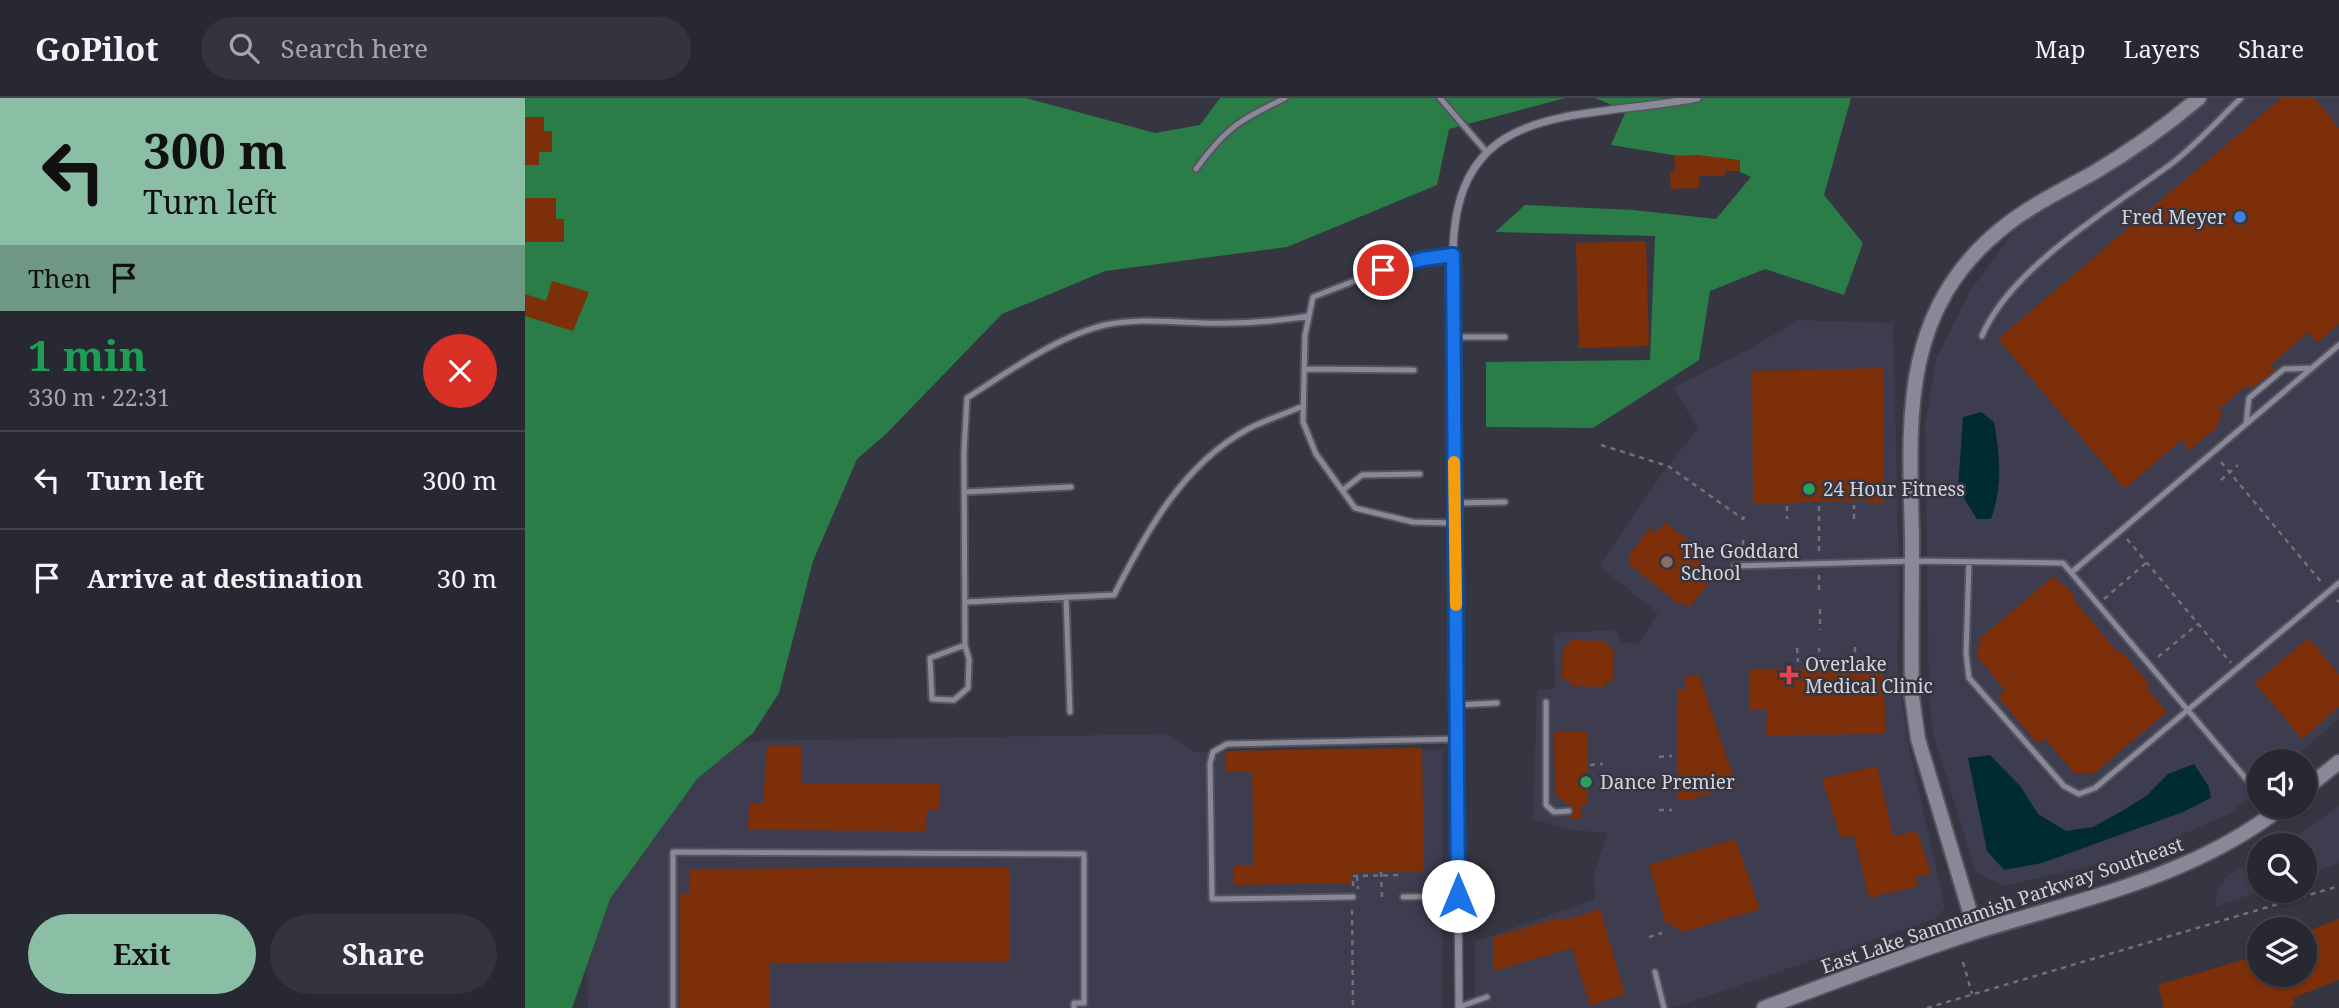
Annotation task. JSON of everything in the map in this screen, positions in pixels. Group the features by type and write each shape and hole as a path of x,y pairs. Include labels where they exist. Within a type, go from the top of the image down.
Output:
{"street":[{"path":"1459,1007 1453,255 1457,203 1469,171 1484,149 1501,133 1537,118 1697,98"},
{"path":"1976,932 1918,739 1912,676 1911,400 1924,337 1948,288 1968,261 2001,229 2131,149 2199,98"},
{"path":"2317,779 2339,762"},
{"name":"East Lake Sammamish Parkway Southeast","path":"1764,1008 1976,932 2184,866 2231,843 2263,819"}],"lane":[{"path":"1196,169 1217,140 1237,121 1285,98"},
{"path":"1440,98 1484,149"},
{"path":"1982,336 1989,318 2045,257 2174,162 2241,98"},
{"path":"1453,255 1398,264 1313,297 1304,369 1303,422 1316,454 1355,508 1413,522 1455,523"},
{"path":"965,645 930,658 932,699 954,700 968,688 969,659 965,645 967,398 1047,349 1104,326 1153,320 1202,323 1279,321 1309,316"},
{"path":"1454,337 1505,337"},
{"path":"2072,572 2339,345"},
{"path":"2246,424 2249,398 2284,369 2312,368"},
{"path":"1304,369 1414,370"},
{"path":"966,602 1114,595 1158,513 1207,459 1247,430 1303,406"},
{"path":"1343,490 1362,475 1420,474"},
{"path":"965,492 1071,488"},
{"path":"1454,503 1505,502"},
{"path":"1734,566 1912,561 2063,563 2247,780"},
{"path":"1969,562 1966,653 1969,678 2073,793 2085,794 2095,789 2339,583"},
{"path":"1066,597 1070,712"},
{"path":"1546,702 1546,805 1554,811 1569,811"},
{"path":"1457,705 1497,703"},
{"path":"1353,897 1212,899 1210,763 1215,748 1227,744 1457,739"},
{"path":"673,1008 673,852 1084,854 1084,1003 1074,1003 1074,1008"},
{"path":"1403,897 1458,896"},
{"path":"1655,972 1664,1008"},
{"path":"1459,1007 1487,997"}],"path":[{"path":"1601,445 1668,466 1743,519 1745,514"},
{"path":"2221,462 2323,583"},
{"path":"2221,480 2238,465"},
{"path":"1854,505 1854,519"},
{"path":"1787,506 1787,519"},
{"path":"1819,506 1819,552"},
{"path":"2120,532 2237,670"},
{"path":"1743,540 1744,551"},
{"path":"1702,558 1708,558"},
{"path":"2099,603 2146,562"},
{"path":"1819,573 1819,590"},
{"path":"1820,609 1820,630"},
{"path":"2150,664 2198,624"},
{"path":"1855,647 1855,662"},
{"path":"1797,648 1798,662"},
{"path":"1819,648 1819,662"},
{"path":"1659,757 1672,757"},
{"path":"1590,765 1603,764"},
{"path":"1659,810 1672,810"},
{"path":"1381,874 1382,897"},
{"path":"1342,888 1353,888 1353,876 1403,875"},
{"path":"1357,876 1358,889"},
{"path":"1927,1008 2339,886"},
{"path":"1352,910 1353,1008"},
{"path":"1649,937 1662,933"},
{"path":"1963,962 1972,994"}],"shaded area":[{"path":"2208,98 2339,98 2339,719 2304,749 2247,749 2247,799 2231,813 2131,857 2004,886 1976,872 1933,734 1929,695 1925,425 1936,359 1969,293 2022,219 2177,124"},
{"path":"1797,320 1893,323 1899,577 1898,671 1907,739 1945,907 1937,918 1672,1008 1475,1008 1475,942 1595,899 1594,873 1608,833 1572,830 1533,819 1537,691 1555,688 1554,633 1616,630 1621,642 1638,644 1658,613 1599,566 1649,491 1698,428 1673,388 1754,347"},
{"path":"1981,412 1994,422 1998,446 1999,483 1991,519 1977,519 1958,489 1963,417"},
{"path":"1168,734 1195,752 1443,750 1442,1008 588,1008 587,964 610,899 697,779 744,741"},
{"path":"1990,755 2021,787 2038,814 2066,831 2093,827 2146,796 2168,774 2194,764 2209,787 2211,798 2183,812 2042,863 2004,870 1987,851 1968,758"},
{"path":"2339,806 2339,863 2317,871 2317,833 2299,833"},
{"path":"2247,865 2247,896 2214,907 2219,887 2228,876"}],"green space":[{"path":"525,98 1026,98 1155,133 1200,125 1220,98 1565,98 1449,129 1437,185 1287,247 1105,271 1002,314 887,433 857,459 813,561 779,693 753,733 697,779 610,899 572,1008 525,1008"},
{"path":"1595,98 1851,98 1824,195 1863,243 1844,295 1765,269 1710,291 1699,360 1593,428 1486,427 1486,362 1650,360 1655,236 1495,232 1525,205 1633,210 1716,219 1751,177 1722,163 1611,145 1626,111"}],"building":[{"name":"Fred Meyer","path":"2281,98 2314,98 2339,128 2339,324 2317,343 2308,332 2271,365 2275,370 2251,389 2247,385 2219,409 2223,415 2217,420 2220,425 2189,450 2181,440 2125,489 1998,339"},
{"path":"525,117 544,117 544,131 552,131 552,152 539,152 539,165 525,165"},
{"path":"1697,155 1740,160 1740,171 1725,171 1725,176 1699,176 1699,188 1671,189 1670,172 1675,171 1674,156"},
{"path":"525,198 556,198 556,219 564,219 564,242 525,242"},
{"path":"1646,241 1649,346 1579,348 1576,243"},
{"path":"552,281 589,292 573,331 525,316 525,294 546,301"},
{"path":"1884,368 1884,503 1868,503 1868,500 1753,504 1752,371"},
{"path":"1665,522 1702,551 1702,569 1710,576 1708,584 1689,607 1683,602 1680,605 1630,565 1629,555 1650,528 1656,533"},
{"path":"2054,576 2075,597 2073,599 2118,653 2121,651 2150,685 2147,688 2167,712 2093,774 2074,773 2044,738 2038,744 1998,696 2005,690 1977,657 1980,638"},
{"path":"2308,638 2339,674 2339,707 2302,739 2255,683"},
{"path":"1569,640 1607,641 1607,647 1614,648 1613,681 1605,681 1605,687 1569,686 1569,679 1562,679 1563,646 1569,646"},
{"path":"1883,668 1886,734 1766,735 1767,710 1749,710 1749,669"},
{"path":"1686,675 1699,675 1736,785 1693,799 1677,799 1677,689 1686,689"},
{"path":"1554,731 1588,732 1588,804 1581,805 1581,818 1569,819 1574,809 1555,794"},
{"path":"767,746 801,746 802,783 940,784 940,809 927,809 926,831 748,830 749,804 763,804"},
{"path":"1422,748 1424,871 1352,873 1352,883 1234,885 1233,865 1254,865 1252,772 1226,772 1226,751"},
{"path":"1877,766 1893,836 1917,831 1931,874 1915,877 1918,886 1869,898 1854,835 1841,838 1822,779"},
{"path":"1735,839 1760,909 1683,932 1665,922 1649,865"},
{"path":"1010,867 1010,961 770,963 770,1008 680,1008 680,893 690,893 690,869"},
{"path":"1600,909 1625,994 1590,1006 1572,948 1494,971 1494,937 1561,917 1562,921"},
{"path":"2339,919 2339,980 2293,998 2295,1005 2285,1008 2164,1008 2158,985 2247,959 2247,987 2317,987 2317,927"}],"slow traffic":[{"path":"1454,462 1456,605"}],"place":[{"name":"Fred Meyer","path":"2240,217"},
{"name":"24 Hour Fitness","path":"1809,489"},
{"name":"The Goddard School","path":"1667,562"},
{"name":"Overlake Medical Clinic","path":"1789,675"},
{"name":"Dance Premier","path":"1586,782"}],"route":[{"path":"1383,270 1398,264 1453,255 1458,896"}]}
